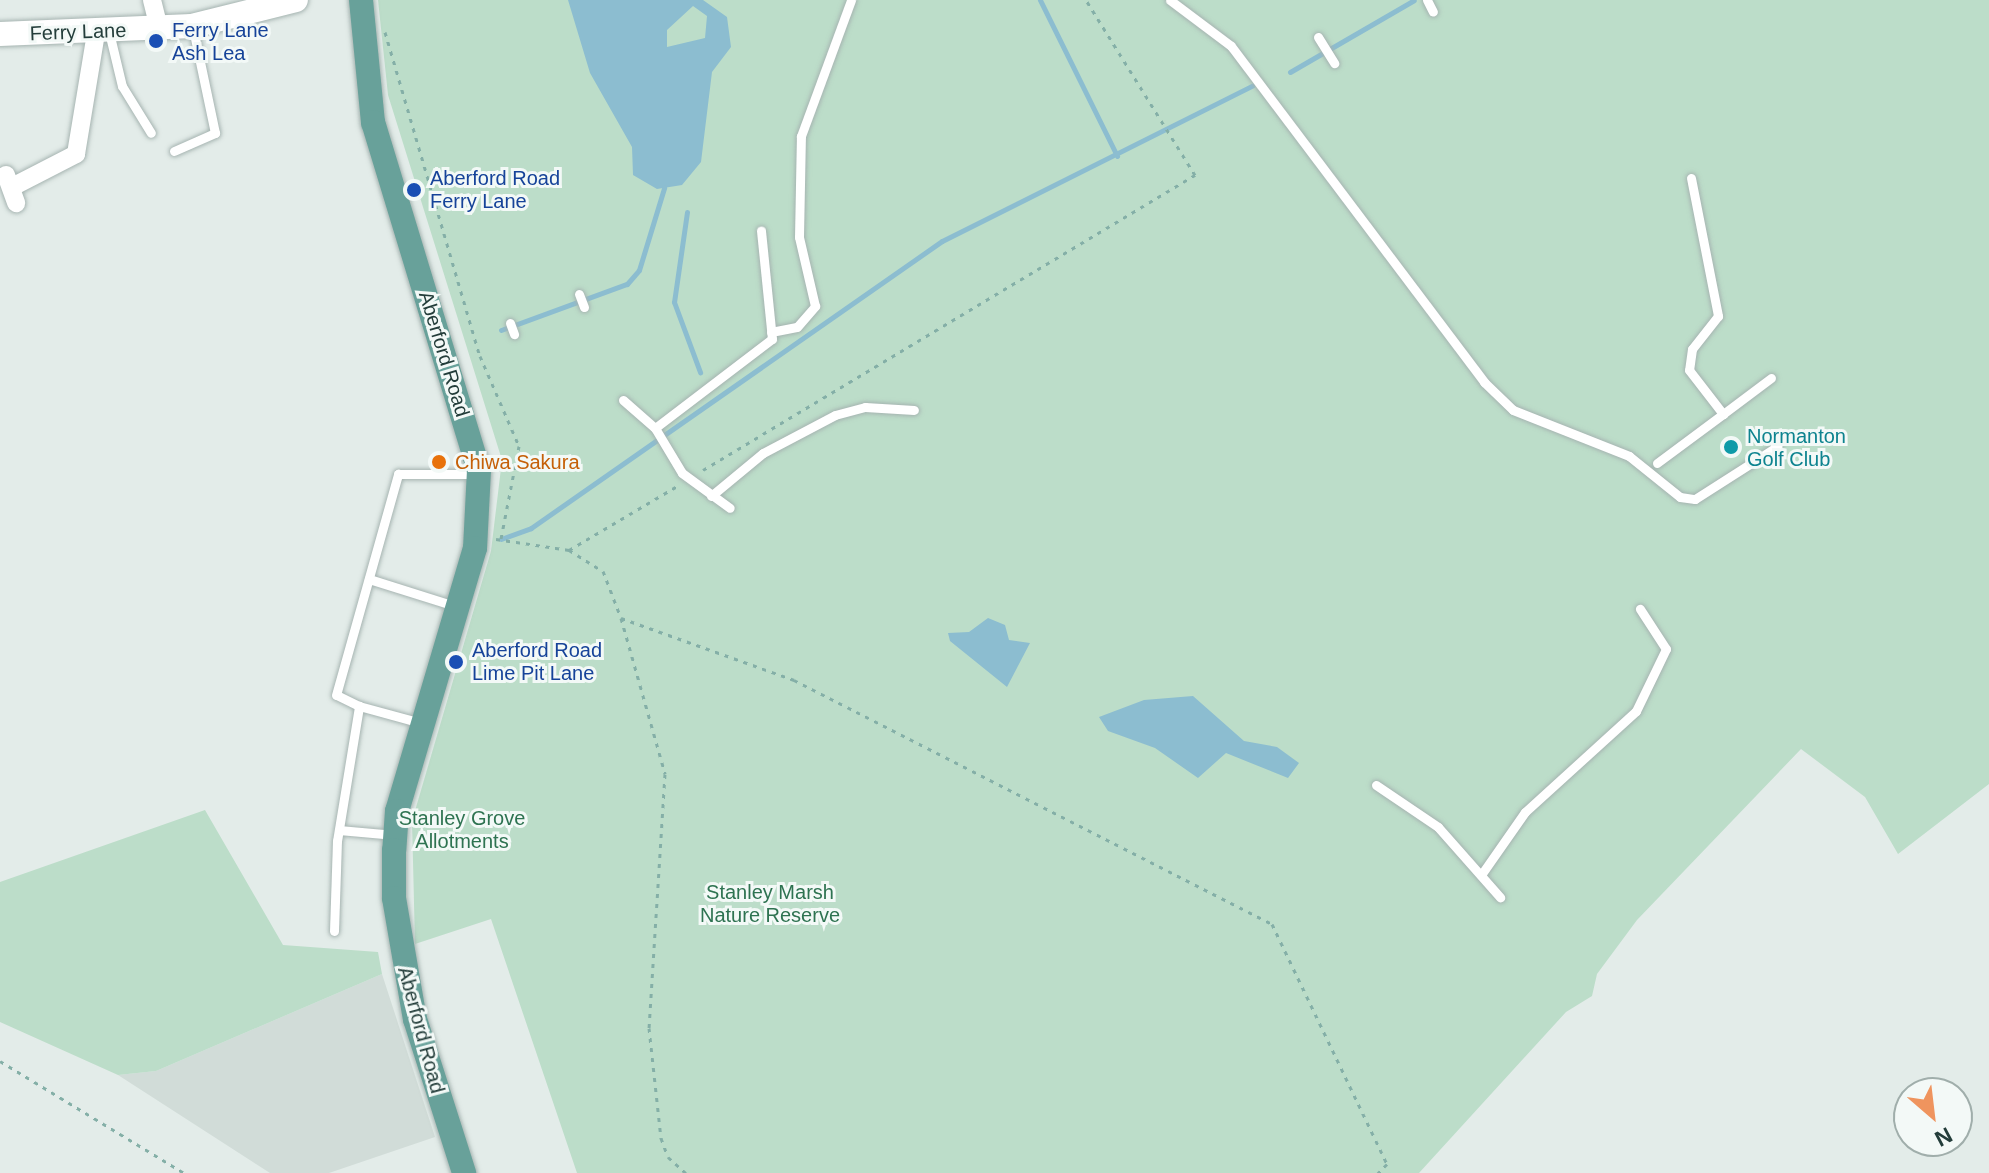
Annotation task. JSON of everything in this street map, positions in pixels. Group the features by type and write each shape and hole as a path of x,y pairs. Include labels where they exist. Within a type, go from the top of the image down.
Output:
{"main road":[{"name":"Aberford Road","path":"360,6 373,122 479,470 478,530 395,835 401,956 464,1173"}],"street":[{"path":"152,0 159,29"},
{"name":"Ferry Lane","path":"0,34 103,33 192,26 296,0"},
{"path":"12,188 76,154 103,33"}],"lane":[{"path":"771,332 797,327 815,306 799,237 801,136 851,0"},
{"path":"1170,0 1231,46 1484,382 1513,410 1629,456 1680,497 1695,499 1778,446"},
{"path":"174,151 209,140 217,120 192,26"},
{"path":"103,33 122,86 151,133"},
{"path":"1320,41 1332,61"},
{"path":"1691,178 1718,316 1692,349 1689,370 1723,414"},
{"path":"655,428 765,349 771,332 761,231"},
{"path":"579,294 584,307"},
{"path":"510,323 514,334"},
{"path":"1657,463 1771,378"},
{"path":"623,400 655,428 688,479 730,508"},
{"path":"711,496 763,453 835,415 865,407 914,410"},
{"path":"423,723 359,706 336,695 398,474 469,474"},
{"path":"369,579 458,607"},
{"path":"1481,875 1525,812 1636,711 1666,649 1640,609"},
{"path":"334,931 339,830 359,706"},
{"path":"1376,785 1438,827 1500,897"},
{"path":"339,830 395,835"}],"path":[{"path":"569,550 1195,175 1086,0"},
{"path":"360,6 374,16 393,44 431,205 480,356 519,446 501,539 569,550 603,571 621,618 665,774 649,1028 661,1138 668,1157 686,1173"},
{"path":"621,618 794,680 1272,924 1323,1044 1387,1164 1378,1173"},
{"path":"0,1061 184,1173"}],"shaded area":[{"path":"382,974 435,1137 329,1173 270,1173 118,1075 156,1071"}],"green space":[{"name":"Normanton Golf Club","path":"378,0 1989,0 1989,784 1898,854 1865,797 1801,749 1637,920 1597,974 1592,996 1566,1012 1419,1173 577,1173 491,919 415,944 412,821 491,551 502,460 388,95"},
{"path":"205,810 283,945 378,952 382,974 156,1071 118,1075 0,1022 0,882"}],"water":[{"path":"568,0 703,0 727,17 731,47 712,72 701,162 682,185 657,189 633,175 632,147 590,73","holes":["693,6 707,16 705,38 667,47 667,30"]},
{"path":"988,618 1005,625 1009,640 1030,643 1007,687 950,641 948,633 969,632"},
{"path":"1193,696 1244,741 1277,747 1299,763 1288,778 1226,753 1198,778 1155,748 1108,731 1099,717 1144,700"}],"waterway":[{"path":"1040,0 1117,156"},
{"path":"1290,72 1414,0"},
{"path":"501,539 531,528 942,241 1252,86"},
{"path":"501,330 627,284 639,270 664,188"},
{"path":"687,212 674,302 700,372"}],"place":[{"name":"Ferry Lane Ash Lea","path":"156,41"},
{"name":"Aberford Road Ferry Lane","path":"414,190"},
{"name":"Normanton Golf Club","path":"1731,447"},
{"name":"Chiwa Sakura","path":"439,462"},
{"name":"Aberford Road Lime Pit Lane","path":"456,662"}],"park label":[{"name":"Stanley Grove Allotments","path":"462,830"},
{"name":"Stanley Marsh Nature Reserve","path":"770,904"}]}
